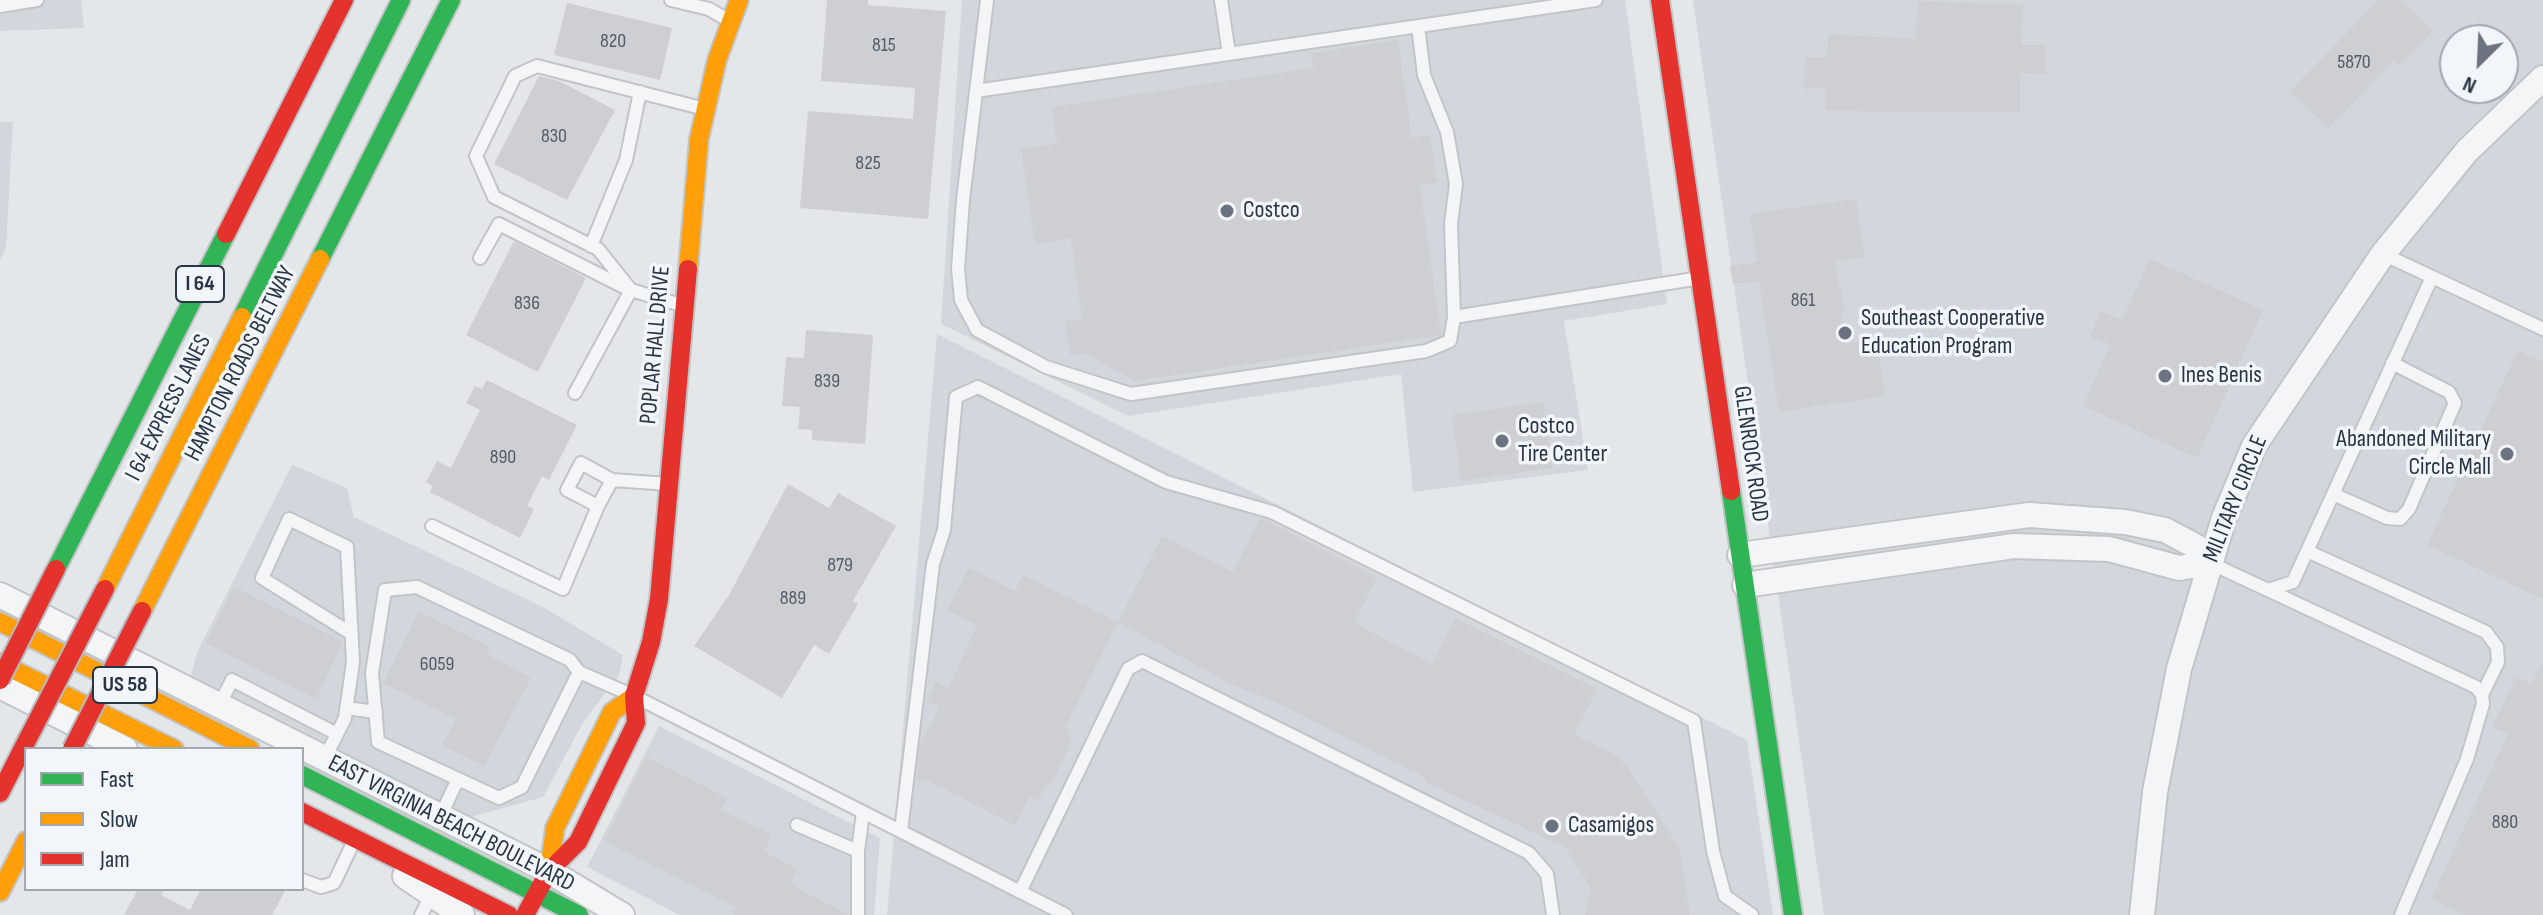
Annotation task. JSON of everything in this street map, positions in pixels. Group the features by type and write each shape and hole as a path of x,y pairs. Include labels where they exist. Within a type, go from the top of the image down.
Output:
{"main road":[{"name":"I 64","path":"0,683 344,0"},
{"name":"I 64 EXPRESS LANES","path":"0,793 401,0"},
{"name":"HAMPTON ROADS BELTWAY","path":"73,747 451,0"},
{"name":"POPLAR HALL DRIVE","path":"525,915 549,871 578,842 634,731 638,712 634,696 651,642 659,599 684,306 705,109 739,0"},
{"name":"GLENROCK ROAD","path":"1660,0 1793,915"},
{"name":"US 58","path":"0,622 246,747"},
{"name":"US 58","path":"0,663 170,747"},
{"name":"POPLAR HALL DRIVE","path":"549,871 555,828 612,712 634,696"},
{"name":"EAST VIRGINIA BEACH BOULEVARD","path":"313,772 579,915"},
{"path":"304,813 509,915"},
{"path":"0,892 24,845"}],"street":[{"name":"MILITARY CIRCLE","path":"2142,915 2158,778 2179,669 2230,504 2265,426 2383,254 2467,151 2543,78"},
{"path":"1740,555 2029,515 2125,522 2183,538 2197,547 2210,563 2179,568 2140,555 2070,545 2014,546 1745,585"},
{"path":"0,595 219,706 277,747"},
{"path":"0,683 121,747"},
{"path":"313,772 440,817 549,871 622,915"},
{"path":"355,838 426,906 462,915"}],"lane":[{"path":"0,6 37,0"},
{"path":"671,0 708,4 731,22"},
{"path":"987,0 960,237 961,300 977,330 1046,367 1131,394 1426,351 1450,341 1454,317 1450,236 1456,184 1447,132 1424,75 1418,26"},
{"path":"1221,0 1229,54"},
{"path":"976,91 1596,0"},
{"path":"631,290 591,246 494,197 476,156 515,76 537,66 705,109"},
{"path":"591,246 626,160 640,92"},
{"path":"480,258 499,224 631,290 684,306"},
{"path":"2383,254 2543,329"},
{"path":"2268,590 2293,582 2432,277"},
{"path":"1454,317 1700,278"},
{"path":"575,393 631,290"},
{"path":"2333,494 2387,518 2400,519 2409,509 2455,403 2449,392 2392,363"},
{"path":"901,831 933,564 944,530 956,397 978,387 1166,482 1272,512 1694,721 1713,851 1725,896 1752,915"},
{"path":"598,506 567,490 581,463 612,480 669,484"},
{"path":"432,526 563,589 612,480"},
{"path":"313,772 337,734 346,708 353,662 352,634 347,547 289,519 262,578 352,634"},
{"path":"1923,528 1928,558"},
{"path":"2307,551 2486,632 2497,647 2498,662 2482,695"},
{"path":"2210,563 2476,687 2482,695 2483,704 2467,759 2407,893 2401,915"},
{"path":"579,672 522,787 499,798 378,742 372,673 385,590 417,587 570,660 579,672 634,696 1066,915"},
{"path":"1020,892 1128,669 1142,661 1529,853 1547,874 1553,915"},
{"path":"219,706 232,680 337,734"},
{"path":"346,708 376,712"},
{"path":"440,817 458,779"},
{"path":"858,915 858,851 863,812"},
{"path":"797,825 858,851"},
{"path":"304,881 321,887 334,883 355,838"}],"shaded area":[{"path":"0,0 81,0 84,28 0,31"},
{"path":"962,0 1625,0 1667,304 1564,321 1588,470 1413,492 1401,374 1128,416 941,324"},
{"path":"1693,0 2543,0 2543,915 1824,915"},
{"path":"0,122 13,122 6,247 0,260"},
{"path":"937,334 1747,740 1773,915 887,915"},
{"path":"292,465 347,488 354,517 543,607 623,655 619,676 584,721 543,797 471,817 418,797 342,753 190,678 198,650"},
{"path":"659,726 880,838 874,915 680,915 587,867"}],"building":[{"path":"827,0 868,0 868,5 946,11 928,219 800,208 808,111 913,119 915,88 821,81"},
{"path":"2379,0 2401,0 2433,31 2399,66 2394,61 2328,128 2290,91"},
{"path":"1918,1 2023,4 2021,45 2046,45 2046,74 2020,73 2020,112 1825,111 1826,87 1804,89 1805,57 1827,57 1828,34 1915,39"},
{"path":"567,3 672,28 660,80 554,55"},
{"name":"Costco","path":"1398,40 1412,138 1430,135 1437,182 1420,185 1441,335 1135,381 1085,353 1070,355 1065,321 1082,319 1071,238 1035,244 1021,149 1057,144 1052,107 1313,68 1311,53"},
{"path":"539,76 559,81 615,110 567,200 494,164"},
{"path":"1856,199 1865,257 1834,261 1845,309 1841,316 1846,343 1876,339 1886,396 1779,412 1759,281 1733,284 1730,266 1757,262 1750,214"},
{"path":"514,241 586,278 538,372 466,335"},
{"name":"Ines Benis","path":"2150,259 2263,310 2197,458 2083,406 2110,345 2090,336 2101,311 2122,320"},
{"path":"806,330 873,335 865,444 812,440 812,430 798,429 800,407 782,406 786,357 804,358"},
{"name":"Abandoned Military Circle Mall","path":"2518,350 2543,362 2543,599 2427,545"},
{"path":"487,380 577,425 549,480 542,476 527,506 534,509 520,538 430,492 433,486 426,482 437,461 451,468 480,410 466,403 475,386 482,389"},
{"name":"Costco Tire Center","path":"1543,402 1552,468 1461,481 1452,415"},
{"path":"788,484 829,508 838,493 896,526 853,601 858,604 829,654 814,645 782,698 694,646 729,595"},
{"path":"1260,518 1377,577 1354,623 1432,664 1455,618 1597,689 1574,734 1621,758 1679,847 1690,915 1585,915 1591,888 1565,847 1427,783 1424,777 1284,706 1229,683 1118,622 1162,536 1233,572"},
{"path":"969,568 1015,591 1023,575 1118,622 1065,728 1070,731 1068,736 1072,737 1050,786 1046,784 1038,801 1030,796 1015,825 928,781 917,780 920,745 940,707 927,701 936,682 949,688 977,625 947,610"},
{"path":"234,587 343,642 316,699 206,643"},
{"path":"419,611 490,647 487,654 531,678 484,766 442,745 456,719 383,683"},
{"path":"2543,661 2543,915 2465,915 2431,899 2508,734 2492,727 2516,677 2532,684"},
{"path":"646,757 727,798 721,810 772,835 764,852 798,869 790,884 849,915 733,915 736,907 604,841"},
{"path":"137,891 163,891 161,895 190,910 200,891 285,891 272,915 124,915"}],"traffic: fast":[{"path":"242,317 401,0"},
{"path":"320,259 451,0"},
{"path":"56,569 226,234"},
{"path":"1731,491 1793,915"},
{"path":"304,776 579,915"}],"traffic: slow":[{"path":"688,269 699,139 717,60 739,0"},
{"path":"142,611 320,259"},
{"path":"105,589 242,317"},
{"path":"0,622 246,747"},
{"path":"0,663 170,747"},
{"path":"549,871 555,828 612,712 634,696"},
{"path":"0,892 24,845"}],"traffic: jam":[{"path":"226,234 344,0"},
{"path":"1660,0 1731,491"},
{"path":"525,915 549,871 578,842 636,723 634,696 651,642 659,599 688,269"},
{"path":"0,680 56,569"},
{"path":"21,752 105,589"},
{"path":"73,747 142,611"},
{"path":"0,793 21,752"},
{"path":"304,813 509,915"}],"place":[{"name":"Costco","path":"1227,211"},
{"name":"Southeast Cooperative Education Program","path":"1845,333"},
{"name":"Ines Benis","path":"2165,376"},
{"name":"Costco Tire Center","path":"1502,441"},
{"name":"Abandoned Military Circle Mall","path":"2507,454"},
{"name":"Casamigos","path":"1552,826"}]}
